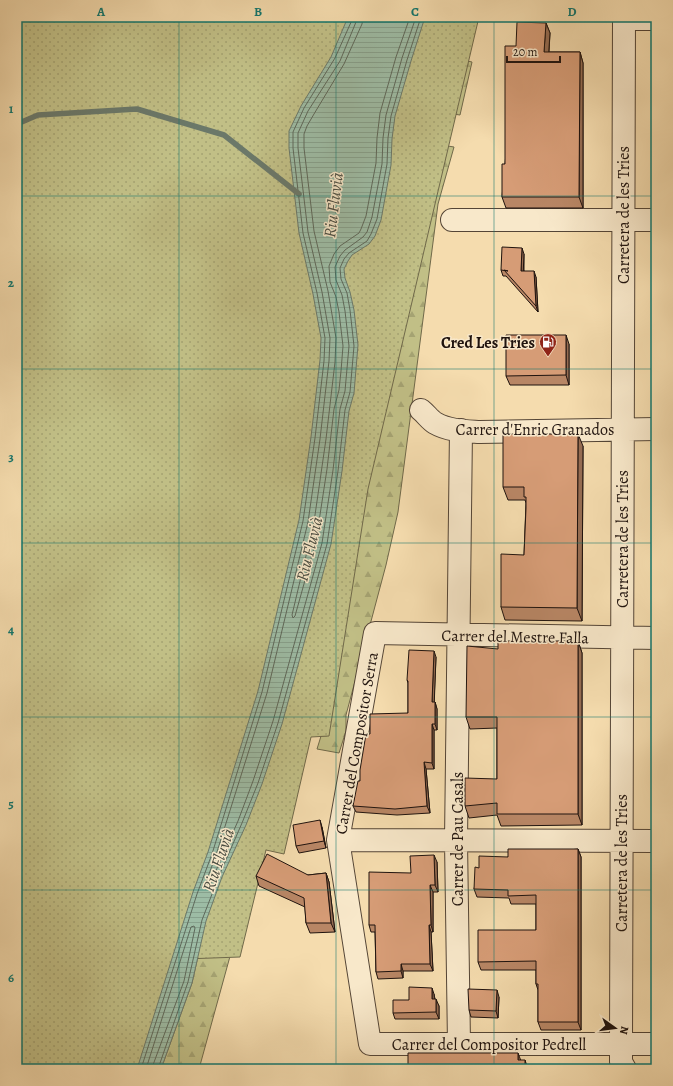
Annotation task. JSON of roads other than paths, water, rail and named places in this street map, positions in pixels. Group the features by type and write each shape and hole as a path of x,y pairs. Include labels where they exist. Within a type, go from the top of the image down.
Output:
{"street":[{"path":"624,18 656,19"},
{"name":"Carretera de les Tries","path":"621,1061 624,18"},
{"path":"452,220 656,220"},
{"name":"Carrer d'Enric Granados","path":"421,410 434,423 450,429 480,432 656,430"},
{"name":"Carrer de Pau Casals","path":"459,1044 456,841 461,430"},
{"name":"Carrer del Mestre Falla","path":"375,633 656,638"},
{"name":"Carrer del Compositor Serra","path":"370,1044 338,840 375,633"},
{"path":"338,840 656,841"},
{"name":"Carrer del Compositor Pedrell","path":"370,1044 459,1044 621,1061 656,1044"}],"water":[{"name":"Riu Fluvià","path":"348,17 425,17 395,116 391,165 381,220 375,236 369,244 352,255 344,269 354,310 358,345 354,393 349,411 331,544 282,724 262,784 246,825 222,877 206,921 192,983 161,1069 137,1069 193,892 208,852 258,691 299,520 311,437 320,360 321,338 299,233 289,148 289,131 301,106 331,57"}],"waterway":[{"path":"17,124 38,115 137,109 224,135 299,194"}],"place":[{"name":"Cred Les Tries","path":"548,357"}]}
